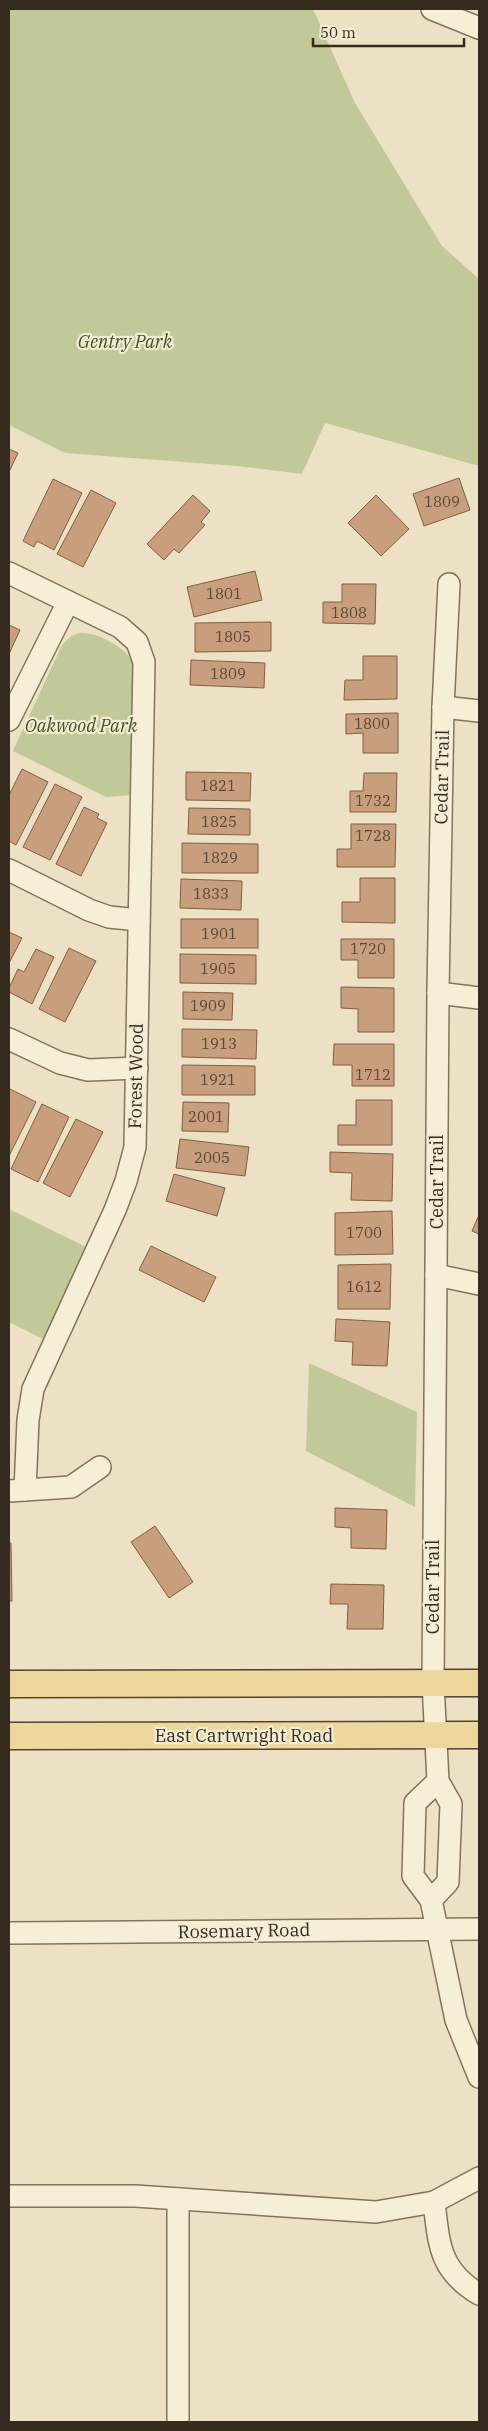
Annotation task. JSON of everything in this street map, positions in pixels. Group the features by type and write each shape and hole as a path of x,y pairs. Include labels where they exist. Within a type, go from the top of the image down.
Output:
{"main road":[{"path":"9,1684 479,1683"},
{"name":"East Cartwright Road","path":"9,1736 479,1735"}],"street":[{"path":"432,9 479,28"},
{"path":"9,572 68,602 9,720"},
{"name":"Cedar Trail","path":"431,1900 448,1882 451,1804 438,1781 433,1683 438,993 443,707 449,584"},
{"name":"Forest Wood","path":"17,1490 33,1389 115,1210 131,1164 135,1146 144,662 137,642 120,627 68,602"},
{"path":"443,707 479,711"},
{"path":"9,870 89,910 109,917 139,920"},
{"path":"438,993 479,998"},
{"path":"9,1039 60,1063 88,1070 137,1068"},
{"path":"436,1275 479,1284"},
{"path":"17,1490 71,1487 100,1467"},
{"path":"438,1781 415,1803 413,1876 431,1900 456,2020 479,2077"},
{"name":"Rosemary Road","path":"9,1934 479,1930"},
{"path":"9,2196 135,2196 376,2212 434,2202 479,2178"},
{"path":"178,2199 178,2422"},
{"path":"434,2202 439,2239 446,2263 465,2286 479,2294"}],"green space":[{"name":"Gentry Park","path":"9,9 313,9 355,103 442,246 479,279 479,466 325,423 302,474 237,466 65,453 9,425"},
{"name":"Oakwood Park","path":"87,633 109,641 132,660 132,795 106,797 13,751 62,645 71,636"},
{"path":"9,1209 88,1248 45,1340 9,1322"},
{"path":"309,1363 417,1412 415,1507 306,1451"}],"building":[{"path":"9,449 18,453 9,472"},
{"path":"459,478 470,510 424,526 413,494"},
{"path":"53,479 82,493 54,550 37,541 34,547 23,541"},
{"path":"91,490 116,503 83,567 57,554"},
{"path":"193,495 210,511 201,522 205,525 179,553 174,549 164,560 147,544"},
{"path":"376,495 409,529 381,556 348,523"},
{"path":"255,571 262,600 194,617 187,587"},
{"path":"342,584 376,584 375,624 323,623 323,602 342,602"},
{"path":"271,622 271,651 195,652 195,623"},
{"path":"9,625 20,630 9,654"},
{"path":"363,656 397,656 397,699 344,700 345,680 363,680"},
{"path":"191,660 265,663 264,688 190,685"},
{"path":"398,713 398,753 363,753 363,733 346,734 346,714"},
{"path":"22,769 48,782 16,845 9,841 9,795"},
{"path":"186,772 251,773 250,801 186,800"},
{"path":"364,773 397,773 396,812 350,812 350,791 363,791"},
{"path":"55,784 82,797 50,860 23,847"},
{"path":"84,807 99,814 97,818 107,823 81,876 56,864"},
{"path":"189,808 250,809 250,835 188,834"},
{"path":"351,824 396,824 395,867 337,867 337,849 351,849"},
{"path":"182,843 258,844 258,873 182,873"},
{"path":"360,878 395,878 395,923 342,922 342,902 360,902"},
{"path":"181,879 242,881 241,910 180,908"},
{"path":"181,919 258,919 258,948 181,948"},
{"path":"9,932 22,938 9,963"},
{"path":"341,939 394,939 394,978 358,978 358,960 341,960"},
{"path":"69,948 96,961 65,1022 39,1009"},
{"path":"36,949 54,957 32,1004 9,992 9,988 18,969 24,972"},
{"path":"180,954 256,955 256,984 180,983"},
{"path":"341,987 394,988 394,1032 358,1032 358,1009 341,1008"},
{"path":"183,992 233,993 232,1020 183,1019"},
{"path":"182,1029 257,1030 256,1059 182,1057"},
{"path":"334,1044 394,1044 394,1086 352,1086 352,1065 333,1065"},
{"path":"182,1065 255,1066 255,1095 182,1095"},
{"path":"10,1089 36,1102 9,1156 9,1091"},
{"path":"356,1100 392,1100 392,1145 338,1145 338,1125 356,1125"},
{"path":"183,1102 229,1103 228,1132 182,1131"},
{"path":"42,1104 69,1117 38,1182 11,1169"},
{"path":"76,1119 103,1132 70,1197 43,1183"},
{"path":"180,1139 249,1147 245,1176 176,1168"},
{"path":"330,1152 393,1154 392,1201 351,1200 352,1173 330,1172"},
{"path":"174,1174 225,1188 217,1216 166,1201"},
{"path":"392,1211 393,1254 335,1255 335,1213"},
{"path":"479,1215 479,1234 472,1231"},
{"path":"151,1246 216,1277 204,1302 139,1270"},
{"path":"391,1264 390,1309 338,1309 338,1265"},
{"path":"336,1319 390,1322 387,1366 352,1365 353,1342 335,1341"},
{"path":"335,1508 387,1510 386,1549 351,1548 351,1528 335,1527"},
{"path":"155,1526 193,1582 169,1598 131,1542"},
{"path":"9,1543 11,1543 12,1601 9,1601"},
{"path":"331,1584 384,1585 383,1629 347,1629 348,1604 330,1604"}]}
